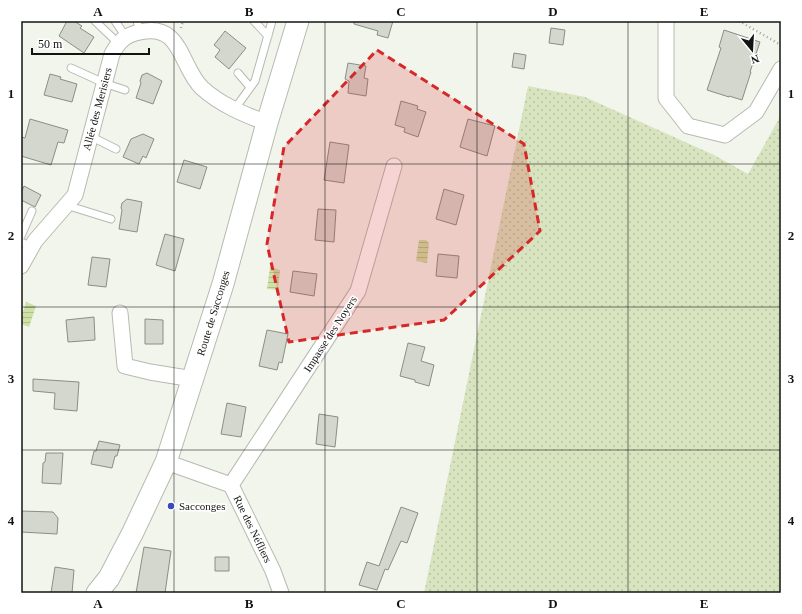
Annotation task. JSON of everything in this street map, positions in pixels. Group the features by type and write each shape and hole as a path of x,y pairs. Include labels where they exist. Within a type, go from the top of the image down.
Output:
{"street":[{"name":"Route de Sacconges","path":"97,593 108,578 133,532 166,462 223,284 267,123 298,21"},
{"path":"666,21 666,98 688,126 725,135 756,112 781,69"},
{"path":"122,40 138,26 147,30 159,31 168,35 183,55 196,80 202,87 215,98 234,110 267,123"},
{"name":"Allée des Merisiers","path":"21,266 27,244 35,241 74,195 112,54 122,40"},
{"name":"Impasse des Noyers","path":"231,486 358,291 394,166"},
{"path":"120,313 125,366 193,379"},
{"name":"Rue des Néfliers","path":"166,462 231,486 273,571 281,593"}],"lane":[{"path":"95,21 122,40"},
{"path":"115,21 122,40"},
{"path":"254,21 268,36"},
{"path":"234,110 255,80 272,21"},
{"path":"71,68 104,83 125,90"},
{"path":"238,74 250,87"},
{"path":"90,136 116,150"},
{"path":"66,205 111,219"},
{"path":"21,236 32,211"}],"path":[{"path":"740,21 781,45"}],"highlighted area":[{"path":"377,50 524,144 540,231 444,320 289,342 267,244 284,147"}],"shaded area":[{"path":"528,86 585,97 714,155 748,174 781,115 781,593 424,593"},
{"path":"419,240 426,240 429,243 427,263 416,261"},
{"path":"270,267 280,270 278,290 267,289"},
{"path":"26,302 36,306 29,327 21,324 21,318"}],"building":[{"path":"67,21 74,21 82,26 80,28 94,37 84,53 59,36"},
{"path":"354,21 393,21 388,38 377,35 378,31 354,24"},
{"path":"551,28 565,30 563,45 549,43"},
{"path":"724,30 760,42 742,100 707,90 721,48 719,47"},
{"path":"225,31 246,48 229,69 215,57 220,50 214,45"},
{"path":"514,53 526,55 524,69 512,67"},
{"path":"348,63 366,66 364,78 368,79 366,96 348,93 349,81 345,79"},
{"path":"147,73 162,81 153,104 136,98 142,75"},
{"path":"50,74 61,77 60,79 77,84 72,102 44,95"},
{"path":"401,101 418,106 417,109 426,112 418,137 404,132 405,128 395,125"},
{"path":"30,119 68,130 64,143 58,142 51,165 21,156 21,137 25,138"},
{"path":"468,119 495,126 487,156 460,147"},
{"path":"143,134 154,139 146,158 143,156 139,164 123,157 131,139"},
{"path":"330,142 349,145 344,183 324,180"},
{"path":"184,160 207,167 200,189 177,182"},
{"path":"24,186 41,195 35,207 21,200 21,193"},
{"path":"444,189 464,195 456,225 436,219"},
{"path":"127,199 142,202 137,232 119,229 122,203"},
{"path":"318,209 336,210 334,242 315,240"},
{"path":"165,234 184,239 175,271 156,265"},
{"path":"438,254 459,256 457,278 436,276"},
{"path":"92,257 110,259 106,287 88,285"},
{"path":"293,271 317,274 314,296 290,292"},
{"path":"94,317 95,340 68,342 66,320"},
{"path":"145,319 163,320 163,344 145,344"},
{"path":"267,330 288,334 282,363 279,362 277,370 259,366"},
{"path":"408,343 425,347 421,361 434,365 429,386 400,376"},
{"path":"33,379 79,382 77,411 54,409 55,393 33,391"},
{"path":"227,403 246,407 241,437 221,434"},
{"path":"319,414 338,417 335,447 316,444"},
{"path":"99,441 120,445 112,468 91,464 94,451 96,451"},
{"path":"46,453 63,453 61,484 42,483 43,463 45,462"},
{"path":"401,507 418,513 407,543 401,541 388,570 385,569 377,590 359,585 367,562 379,566"},
{"path":"21,511 53,512 58,518 57,534 21,532"},
{"path":"144,547 171,551 165,593 136,593"},
{"path":"215,557 229,557 229,571 215,571"},
{"path":"55,567 74,570 72,593 51,593"}],"place":[{"name":"Sacconges","path":"171,506"}]}
